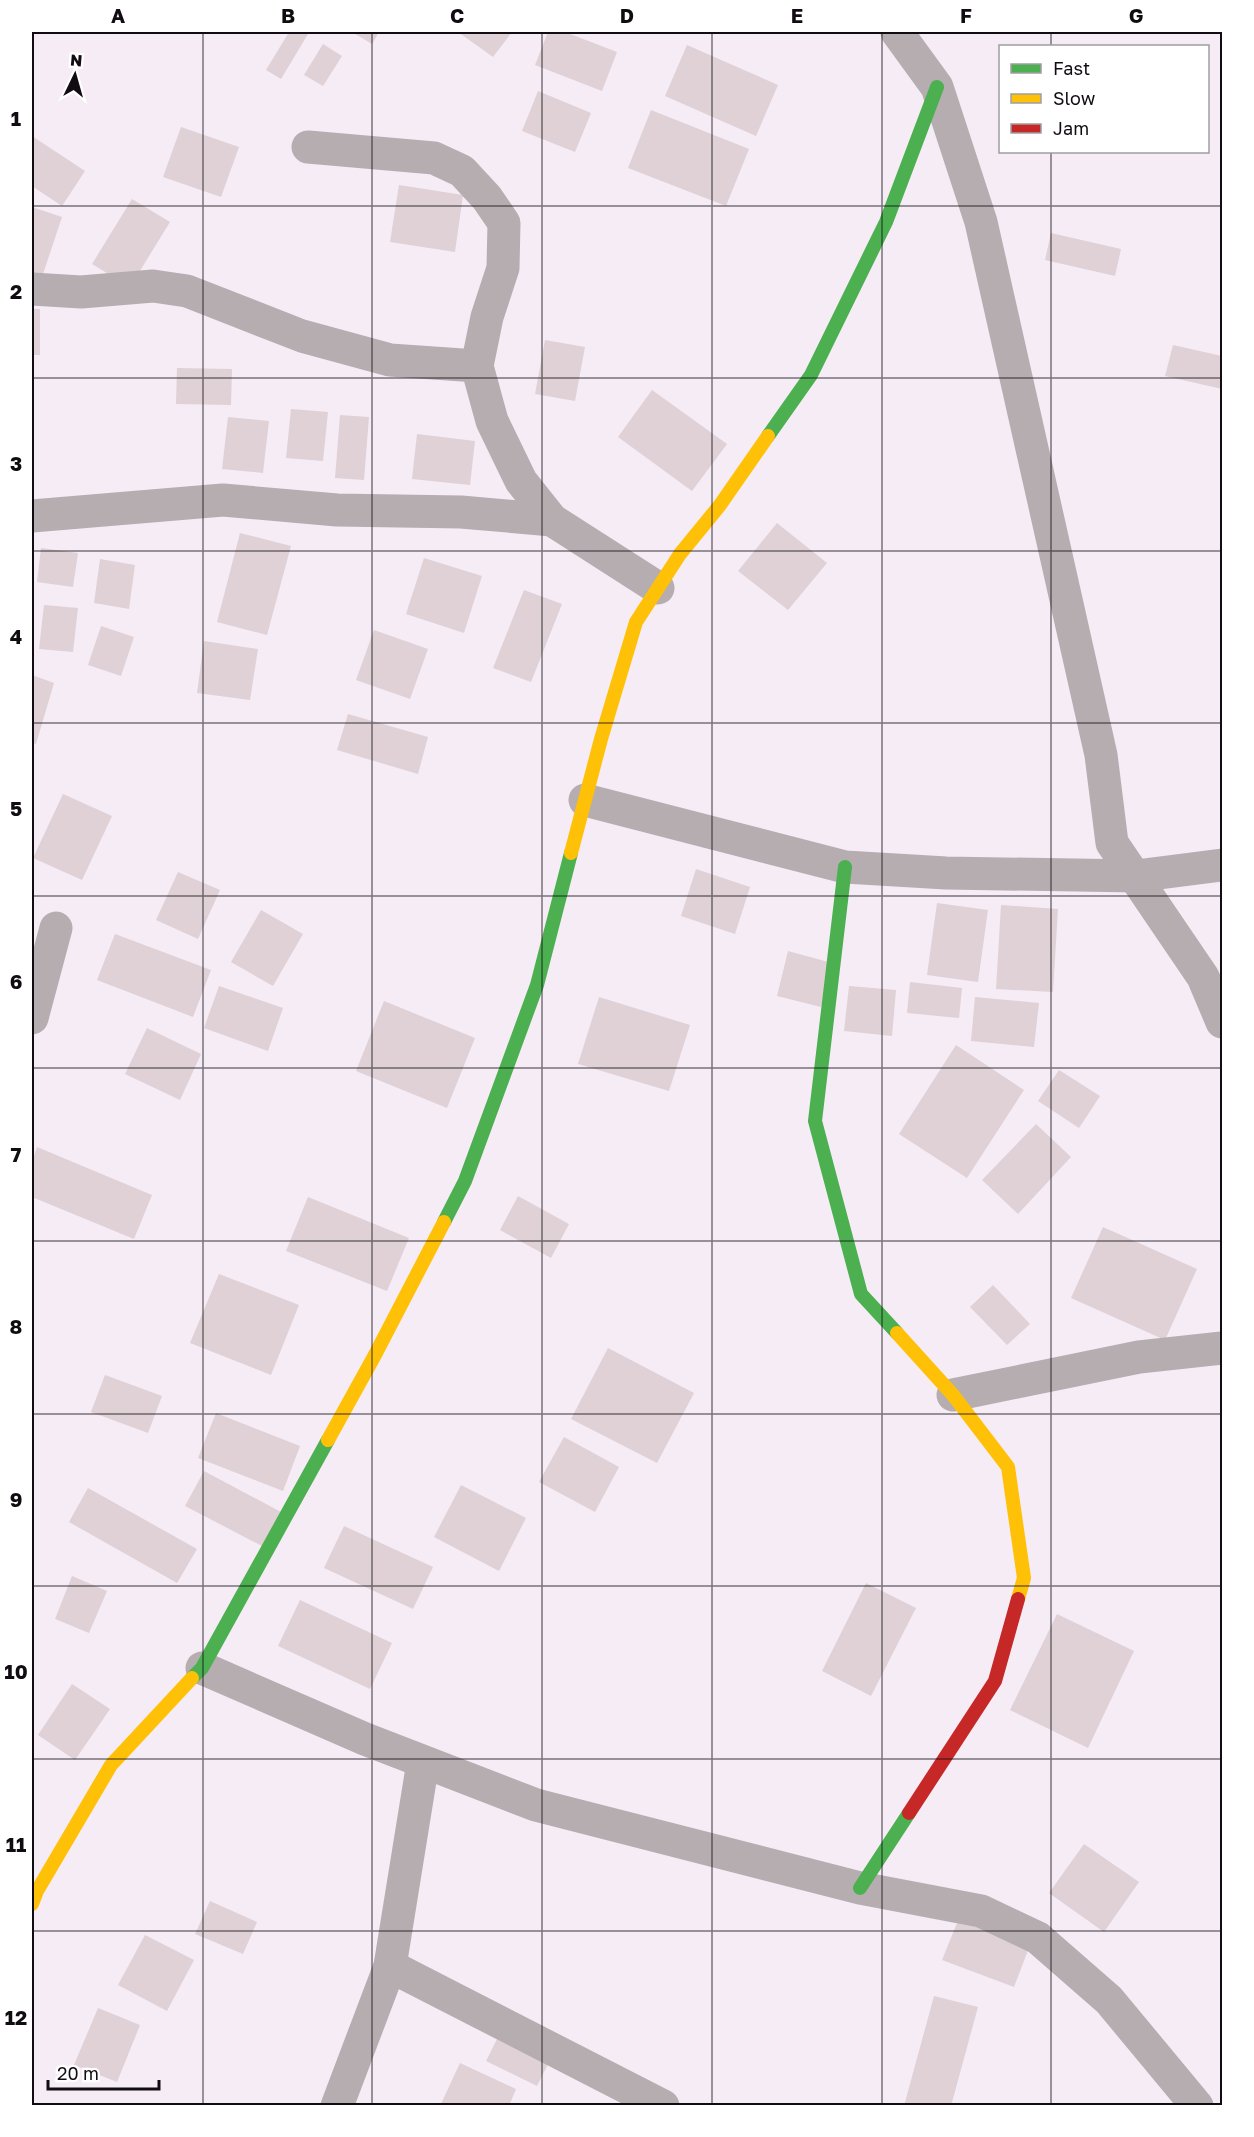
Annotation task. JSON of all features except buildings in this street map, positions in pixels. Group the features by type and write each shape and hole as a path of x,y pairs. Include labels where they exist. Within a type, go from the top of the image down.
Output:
{"street":[{"path":"897,32 937,87 981,222 1101,755 1112,843 1203,977 1222,1022"},
{"path":"32,1904 37,1891 111,1765 202,1668 376,1353 465,1181 537,985 585,800 636,622 680,554 720,505 810,375 886,222 937,87"},
{"path":"308,147 434,158 462,171 487,198 504,223 503,268 487,317 477,366 492,421 521,480 552,520 658,588"},
{"path":"32,289 81,292 153,286 187,291 302,336 390,360 477,366"},
{"path":"32,516 223,500 337,510 461,512 552,520"},
{"path":"585,800 845,867 946,873 1136,876 1222,865"},
{"path":"845,867 815,1121 861,1294 953,1395 1008,1467 1024,1578 995,1680 860,1888"},
{"path":"32,1018 56,928"},
{"path":"953,1395 1139,1357 1222,1348"},
{"path":"202,1668 365,1739 536,1805 860,1888 981,1911 1038,1938 1109,2000 1197,2106"},
{"path":"337,2106 390,1966 423,1762"},
{"path":"390,1966 663,2106"}],"traffic: fast":[{"path":"768,436 811,375 886,222 937,87"},
{"path":"444,1222 465,1181 537,985 571,853"},
{"path":"845,867 815,1121 861,1294 897,1333"},
{"path":"192,1678 202,1668 328,1440"},
{"path":"860,1888 909,1813"}],"traffic: slow":[{"path":"571,853 601,739 636,622 680,554 720,505 768,436"},
{"path":"328,1440 444,1222"},
{"path":"897,1333 953,1395 1008,1467 1024,1578 1018,1599"},
{"path":"32,1904 37,1891 111,1765 192,1678"}],"traffic: jam":[{"path":"909,1813 995,1681 1018,1599"}]}
